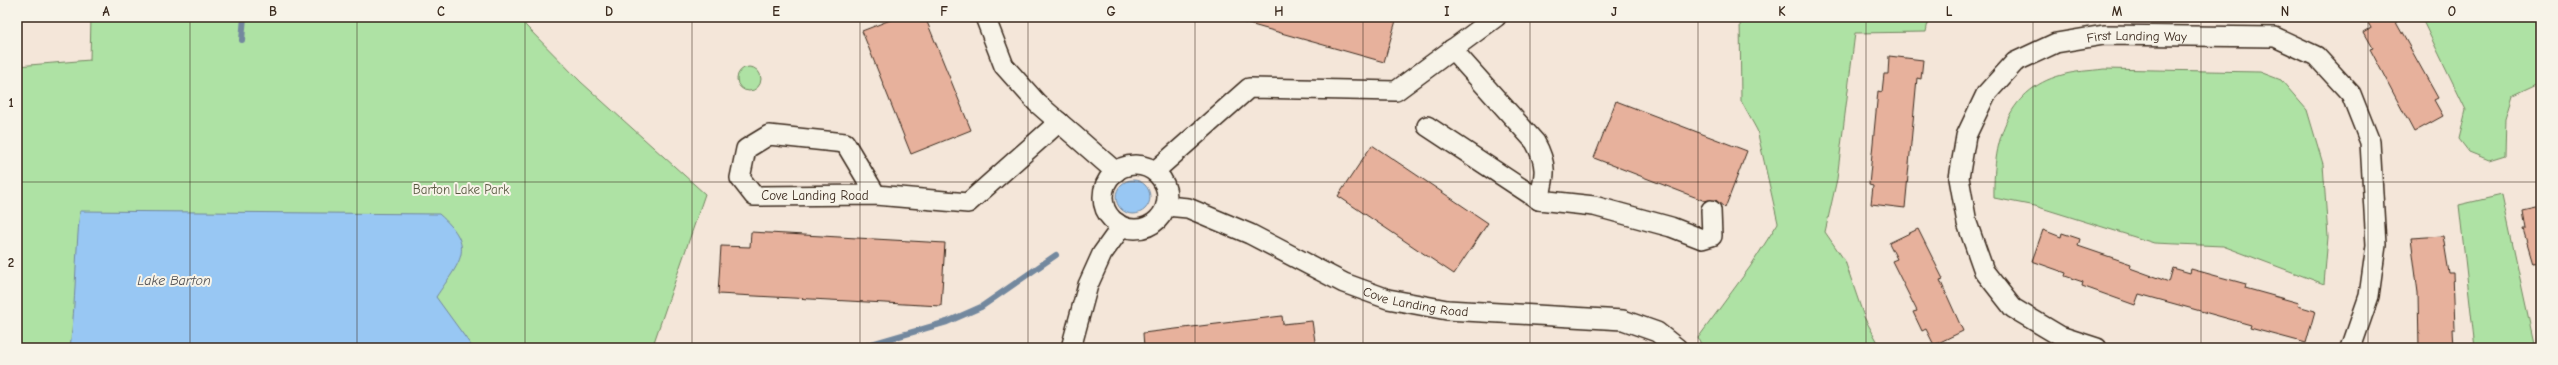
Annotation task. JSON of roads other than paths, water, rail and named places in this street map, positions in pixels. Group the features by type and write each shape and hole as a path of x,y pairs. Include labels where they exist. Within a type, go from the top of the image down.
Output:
{"street":[{"path":"985,17 1004,66 1037,103 1116,172"},
{"path":"1155,171 1249,88 1396,91 1496,17"},
{"name":"First Landing Way","path":"2097,348 2060,336 2014,308 1984,271 1967,223 1960,178 1966,136 1986,94 2015,62 2056,43 2104,35 2275,37 2316,56 2352,94 2370,142 2376,245 2369,296 2351,348"},
{"path":"1452,49 1535,142 1543,156 1545,174 1539,200"},
{"name":"Cove Landing Road","path":"876,195 845,143 769,135 746,150 740,178 754,196 876,195 968,203 1059,122"},
{"path":"1427,126 1539,200 1594,206 1671,228 1702,239 1712,236 1711,210"},
{"path":"1137,164 1155,171 1166,187 1166,206 1154,222 1146,227 1136,229 1117,223 1111,217 1104,201 1106,184 1116,172 1127,166 1137,164"},
{"name":"Cove Landing Road","path":"1166,206 1188,208 1250,234 1344,283 1388,299 1447,310 1623,320 1657,332 1677,348"},
{"path":"1071,348 1088,284 1102,254 1117,233 1117,223"}],"water":[{"path":"1130,180 1136,180 1145,185 1149,191 1149,203 1145,209 1136,214 1130,214 1121,209 1116,200 1116,194 1121,185"},
{"name":"Lake Barton","path":"80,211 439,214 451,226 458,236 461,246 461,255 452,274 436,297 473,348 70,348"}],"waterway":[{"path":"242,40 244,17"},
{"path":"858,348 947,322 981,307 1056,255"}],"park label":[{"name":"Barton Lake Park","path":"461,189"}]}
